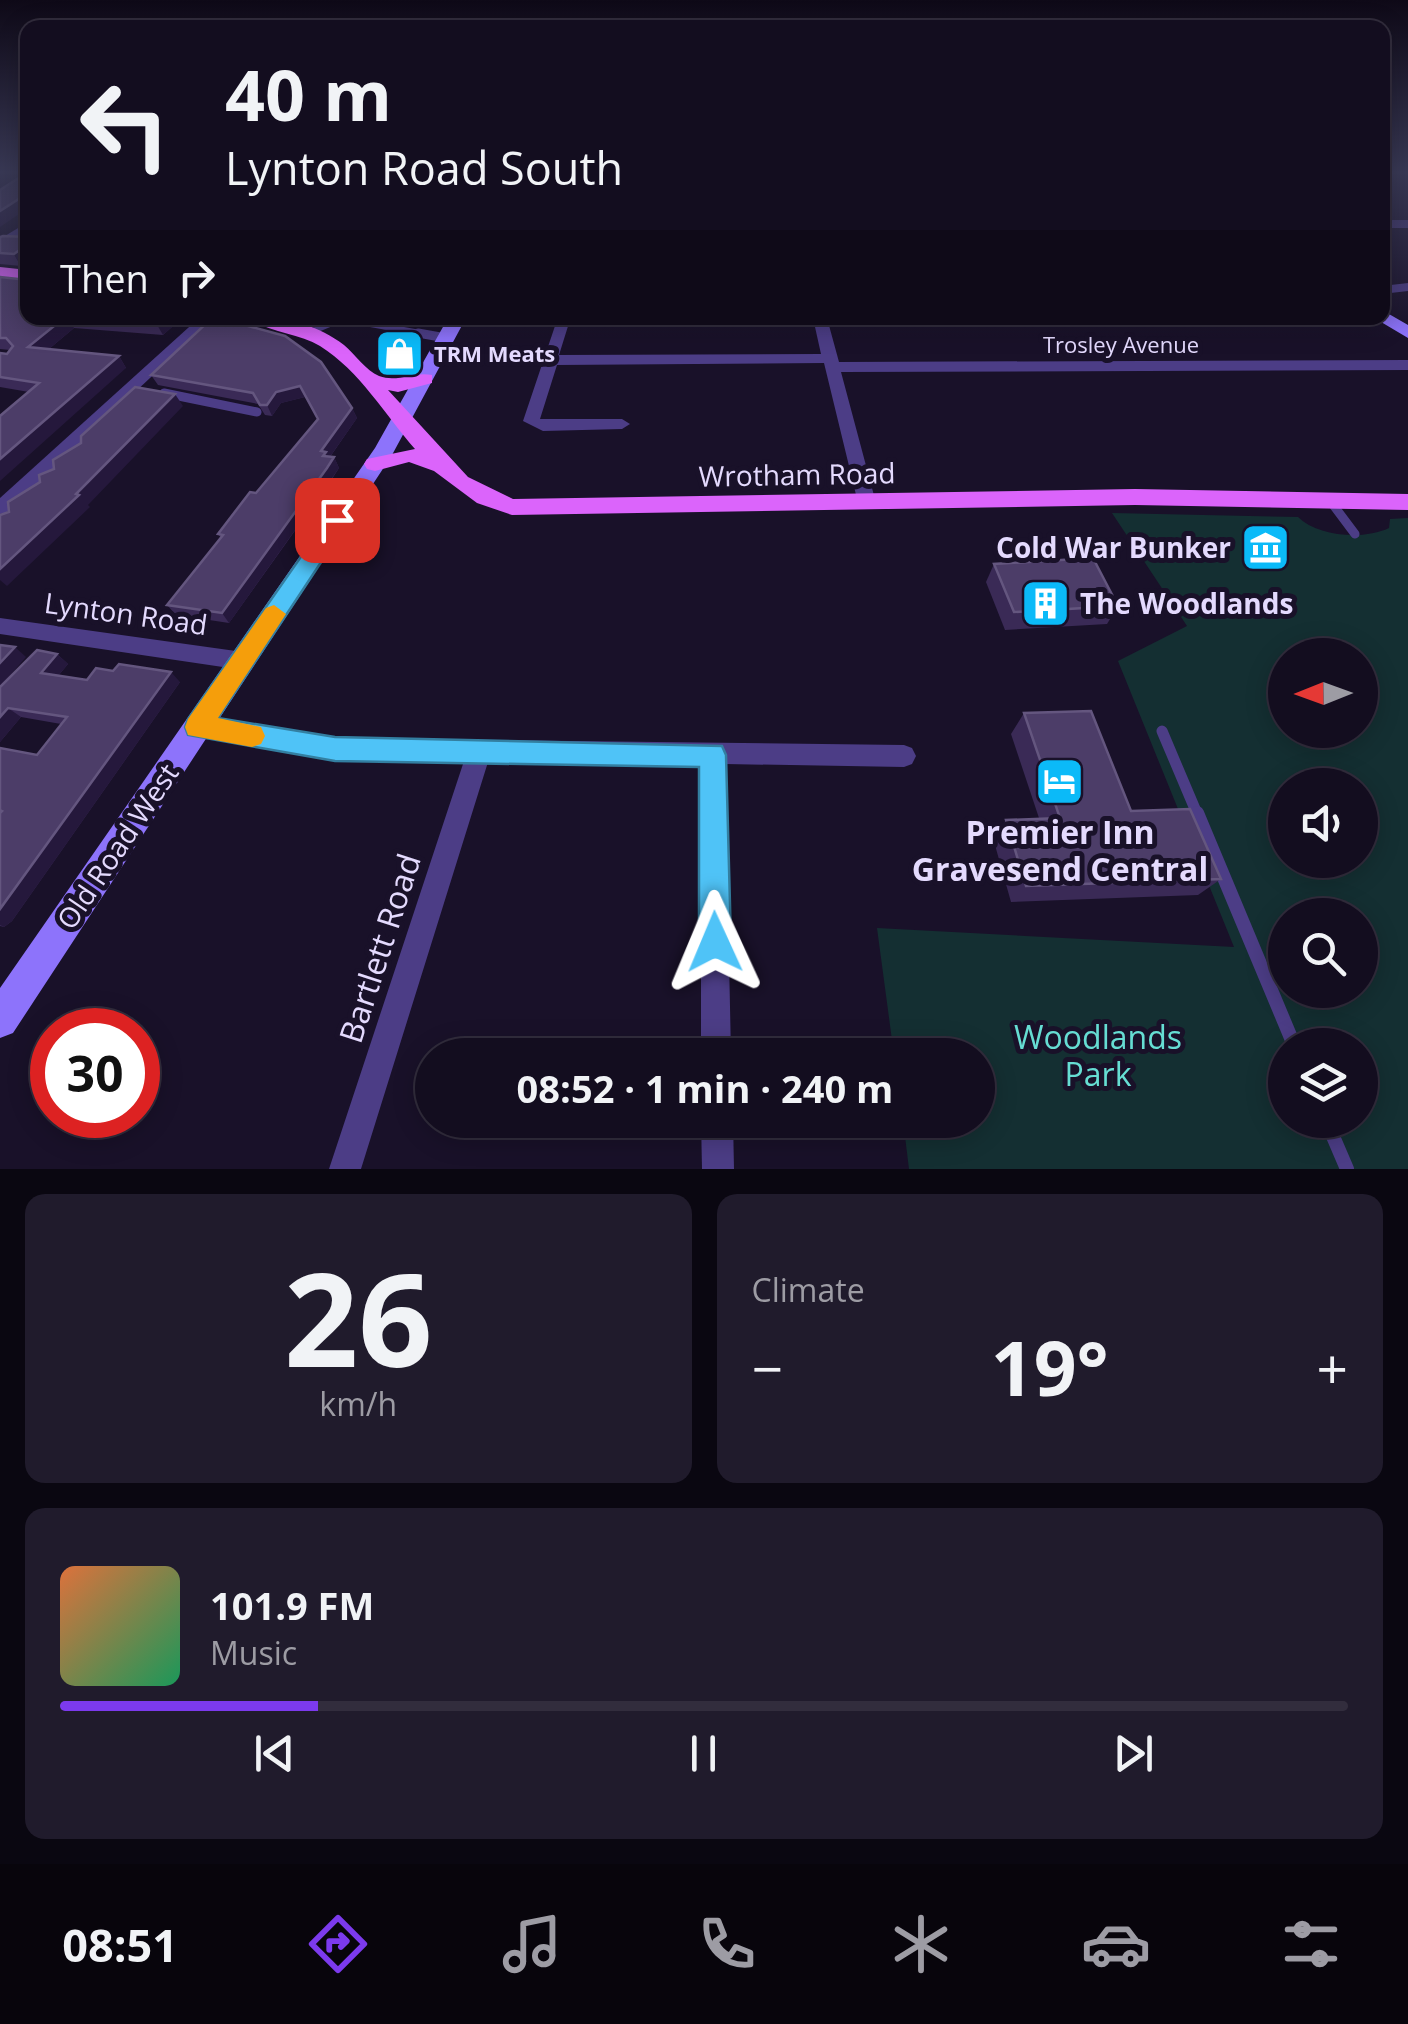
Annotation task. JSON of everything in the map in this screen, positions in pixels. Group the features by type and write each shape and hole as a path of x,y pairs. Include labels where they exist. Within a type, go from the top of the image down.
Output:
{"main road":[{"name":"Wrotham Road","path":"281,325 308,333 338,350 371,380 443,466 492,502 529,509 1135,497 1408,502"},
{"name":"Old Road West","path":"0,1020 375,464 453,325"},
{"path":"371,380 398,386 425,379"},
{"path":"375,464 410,455 443,466"}],"street":[{"path":"0,508 200,325"},
{"path":"822,325 867,503"},
{"path":"555,328 552,360 531,422 543,426 622,424"},
{"name":"Trosley Avenue","path":"552,360 1408,364"},
{"name":"Lynton Road","path":"0,626 54,640 243,661"},
{"path":"198,727 335,749 904,756"},
{"name":"Bartlett Road","path":"345,1169 480,749"},
{"path":"713,755 716,1038"},
{"path":"717,1138 718,1169"}],"lane":[{"path":"308,333 327,325"},
{"path":"377,325 446,338"},
{"path":"156,392 257,412"},
{"path":"1331,502 1355,534"},
{"path":"1162,730 1287,1028"},
{"path":"1334,1138 1347,1169"}],"green space":[{"name":"Woodlands Park","path":"1112,513 1298,517 1317,529 1354,535 1379,532 1389,528 1390,519 1408,518 1408,1169 909,1169 905,1138 995,1138 995,1038 892,1038 877,928 1234,947 1118,661 1187,626"}],"building":[{"path":"0,237 20,237 20,250 14,254 0,253"},
{"path":"0,277 20,279 20,325 55,325 28,347 119,356 0,459 0,416 39,383 0,377 0,353 7,354 13,346 6,338 0,338"},
{"path":"205,325 245,325 285,336 321,362 352,408 321,451 326,452 323,456 334,457 222,613 167,605 223,535 218,534 250,492 256,493 318,419 300,386 276,392 267,405 260,405 253,393 151,375"},
{"path":"135,387 175,394 76,494 79,495 0,569 0,515 9,512 8,502 40,482 39,475 54,469 53,460 81,443 81,436"},
{"path":"1093,558 1118,606 1014,612 994,564"},
{"path":"0,645 15,647 0,663"},
{"path":"37,650 57,654 41,673 87,680 96,668 113,671 119,664 171,672 0,909 0,748 37,755 67,717 8,708 0,717 0,687"},
{"name":"Premier Inn Gravesend Central","path":"1091,711 1131,811 1190,809 1221,879 1026,886 1006,820 1060,818 1024,713"}],"slow traffic":[{"path":"252,736 198,727 274,614"}],"place":[{"name":"TRM Meats","path":"399,353"},
{"name":"Cold War Bunker","path":"1266,547"},
{"name":"The Woodlands","path":"1045,603"},
{"name":"Premier Inn Gravesend Central","path":"1060,781"}],"route":[{"path":"337,520 198,727 335,749 713,755 715,942"}]}
